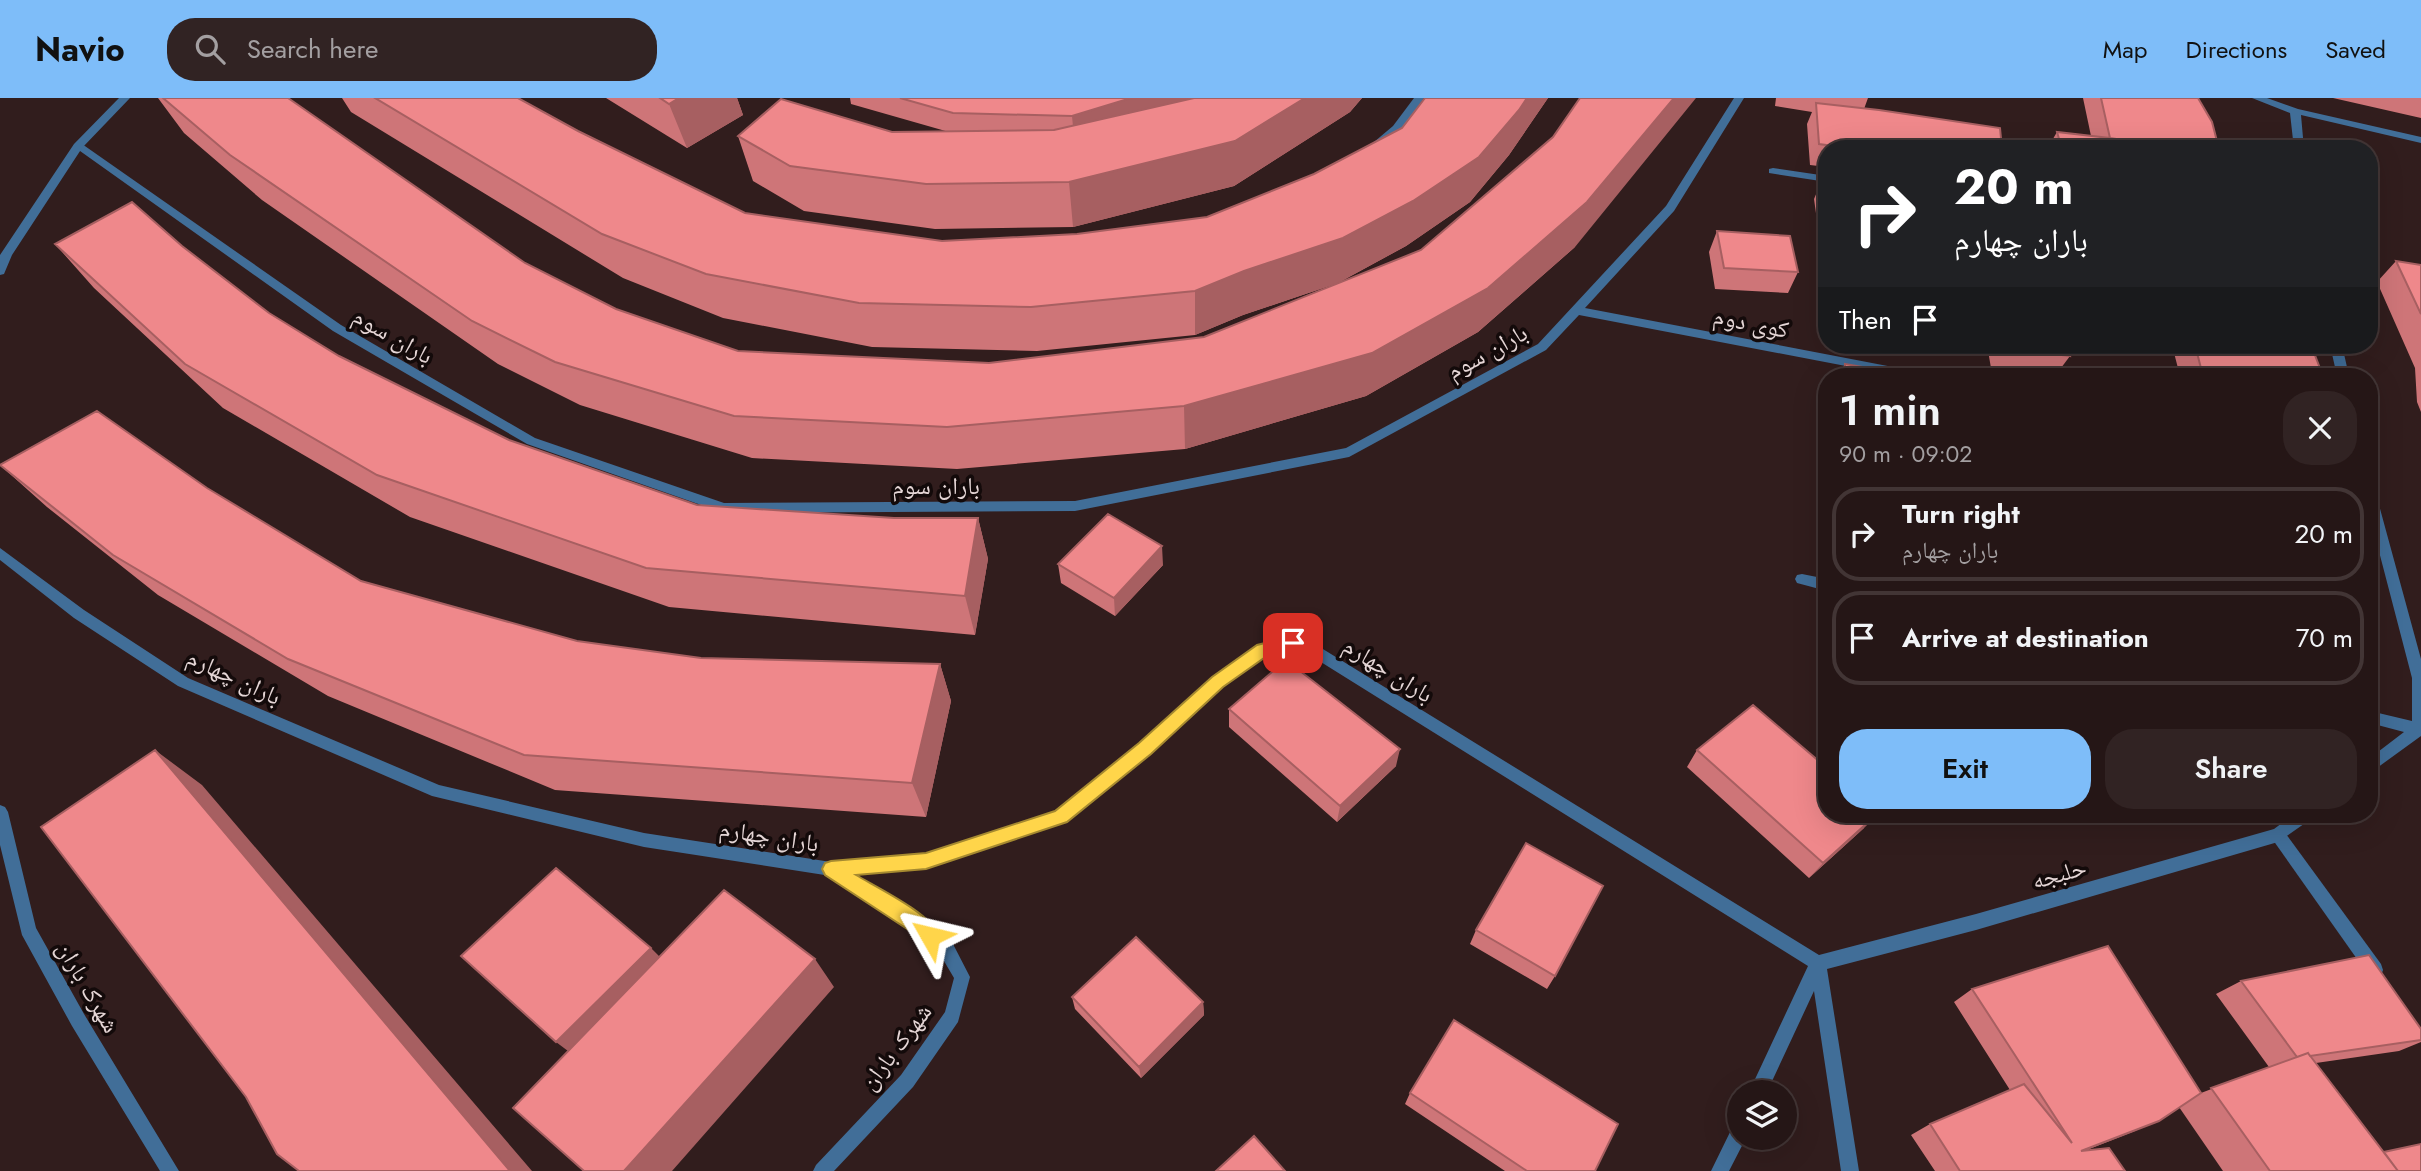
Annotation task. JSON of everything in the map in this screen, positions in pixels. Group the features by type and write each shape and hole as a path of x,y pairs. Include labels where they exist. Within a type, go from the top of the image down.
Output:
{"street":[{"path":"0,271 6,255 78,146 125,98"},
{"path":"1367,152 1397,128 1419,98"},
{"name":"باران سوم","path":"78,146 337,328 531,441 724,509 1074,506 1349,452 1542,347 1671,208 1738,98"},
{"path":"2257,98 2295,111 2421,140"},
{"path":"2295,111 2298,140"},
{"path":"1773,171 1818,178"},
{"name":"کوی دوم","path":"1576,310 1877,368"},
{"path":"2378,524 2419,678 2419,729"},
{"name":"باران چهارم","path":"0,553 79,614 183,682 437,791 644,840 831,869 926,861 1061,817 1145,748 1217,682 1262,650 1293,643 1313,650 1818,963"},
{"path":"1802,579 1818,583"},
{"path":"2378,719 2419,729"},
{"path":"2378,760 2419,729"},
{"name":"شهرک باران","path":"0,812 28,930 78,1020 170,1171"},
{"name":"حلبجه","path":"1818,963 1976,922 2278,835 2294,823"},
{"path":"2278,835 2381,978"},
{"name":"شهرک باران","path":"822,1171 907,1081 952,1016 962,977 947,950 913,921 831,869"},
{"path":"1764,1080 1818,963"},
{"path":"1818,963 1850,1171"},
{"path":"1720,1171 1730,1150"}],"building":[{"path":"163,98 288,98 525,263 616,309 738,351 989,363 1204,337 1421,250 1553,137 1580,98 1674,98 1587,202 1488,288 1372,353 1184,406 947,427 734,416 555,362 472,321 230,155"},
{"path":"375,98 518,98 578,131 745,213 942,241 1077,234 1207,217 1314,174 1402,128 1425,98 1527,98 1479,157 1413,201 1343,238 1244,271 1195,291 1031,307 859,303 706,274 602,234"},
{"path":"660,98 679,98 669,104"},
{"path":"900,98 1131,98 1072,116 953,113"},
{"path":"1194,98 1305,98 1235,141 1069,182 926,184 790,166 738,136 781,99 892,132 1054,130"},
{"path":"2101,98 2198,98 2212,122 2217,140 2123,140 2110,138"},
{"path":"1816,103 2000,128 2001,140 1819,140"},
{"path":"2057,132 2110,138 2111,140 2059,140"},
{"path":"132,202 182,246 269,313 339,356 509,440 697,505 894,518 978,518 965,596 646,568 377,475 185,364 55,244"},
{"path":"1717,231 1790,236 1798,272 1724,268"},
{"path":"2396,261 2421,265 2421,314"},
{"path":"2197,354 2314,354 2320,368 2201,368"},
{"path":"1845,364 1868,368 1845,368"},
{"path":"97,411 207,488 361,581 577,641 701,658 940,664 912,783 524,755 288,659 113,555 0,465"},
{"path":"1108,514 1162,546 1114,598 1058,564"},
{"path":"1286,660 1400,749 1340,806 1229,709"},
{"path":"1753,705 1818,760 1818,823 1867,823 1823,863 1697,750"},
{"path":"155,750 510,1171 299,1171 277,1154 246,1097 41,827"},
{"path":"1526,843 1603,886 1555,976 1476,930"},
{"path":"556,868 651,948 556,1042 461,956"},
{"path":"724,890 815,959 624,1171 584,1171 513,1108"},
{"path":"1136,937 1203,1002 1139,1067 1072,997"},
{"path":"2108,946 2201,1093 2159,1121 2081,1151 2109,1148 2125,1171 1960,1171 1930,1124 2024,1084 2072,1143 1972,989"},
{"path":"2369,955 2421,1029 2421,1040 2310,1056 2308,1053 2297,1057 2241,981"},
{"path":"1454,1020 1618,1124 1595,1171 1527,1171 1410,1093"},
{"path":"2308,1053 2398,1171 2270,1171 2211,1088"},
{"path":"1254,1136 1285,1171 1216,1171"},
{"path":"2421,1144 2421,1171 2398,1171 2384,1152"}],"route":[{"path":"930,936 913,921 831,869 926,861 1061,817 1145,748 1217,682 1262,650 1293,643"}]}
